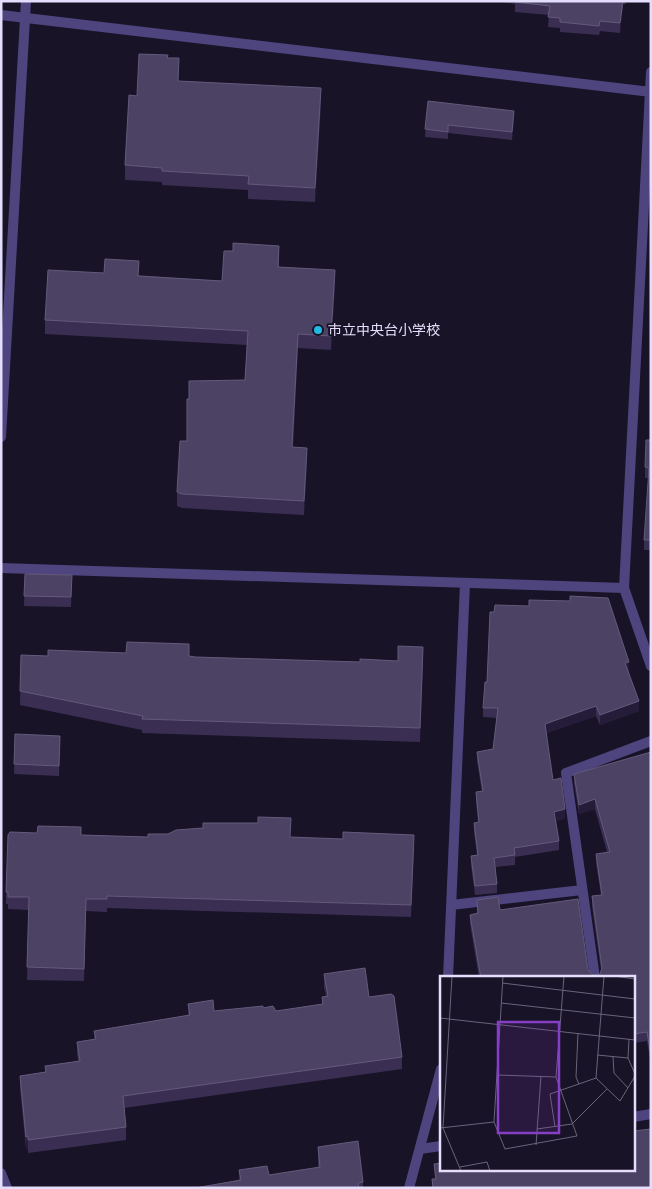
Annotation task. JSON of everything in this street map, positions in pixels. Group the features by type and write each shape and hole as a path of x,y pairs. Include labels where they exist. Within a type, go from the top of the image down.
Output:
{"street":[{"path":"1,437 26,1"},
{"path":"1,15 650,92"},
{"path":"651,72 624,588 651,666"},
{"path":"1,568 624,588"},
{"path":"448,976 465,583"},
{"path":"595,976 566,773 651,741"},
{"path":"452,905 582,890"},
{"path":"409,1188 440,1073"},
{"path":"634,1117 651,1114"},
{"path":"420,1149 440,1146"},
{"path":"1,1173 7,1188"}],"building":[{"path":"515,1 623,1 620,23 600,21 599,26 560,22 560,18 548,17 550,6"},
{"path":"139,54 168,55 167,58 179,58 178,81 321,88 315,188 248,184 249,176 162,171 162,168 125,165 129,95 137,96"},
{"path":"428,101 514,111 512,132 448,125 448,132 425,129"},
{"path":"233,243 279,246 278,267 335,270 331,336 298,334 292,447 307,448 304,501 182,494 177,492 180,441 187,441 189,381 245,380 248,331 45,320 48,270 104,273 105,259 139,261 138,276 222,281 224,251 233,251"},
{"path":"646,440 651,440 651,540 644,540 649,468 645,467"},
{"path":"25,574 72,575 71,597 24,596"},
{"path":"570,596 608,598 629,662 625,663 639,701 600,715 596,706 545,724 553,780 561,778 565,809 554,812 559,841 514,848 515,855 494,858 497,884 475,886 471,856 478,855 474,823 479,822 476,792 483,791 477,752 493,749 498,708 483,708 485,682 487,682 490,612 494,612 495,605 529,606 529,600 570,601"},
{"path":"127,642 189,644 189,656 195,657 360,662 360,659 398,661 398,646 423,647 420,728 142,719 143,716 20,691 21,655 48,656 48,650 126,653"},
{"path":"15,734 60,736 59,766 14,764"},
{"path":"651,752 651,1056 647,1032 634,1034 634,976 481,976 470,915 478,913 477,900 498,897 500,910 578,899 588,970 593,975 600,974 602,968 592,896 602,895 596,854 610,852 595,799 579,805 574,774"},
{"path":"258,817 291,818 290,837 343,839 343,832 414,835 411,905 107,896 107,899 86,899 84,969 27,967 29,897 8,897 8,892 6,892 8,835 10,832 37,833 38,826 81,827 81,835 148,837 148,834 168,834 176,830 203,828 203,823 258,823"},
{"path":"365,968 369,997 391,994 394,996 402,1057 123,1096 126,1127 28,1140 28,1136 26,1137 20,1076 46,1072 45,1066 80,1061 77,1042 96,1039 94,1031 190,1015 188,1004 213,1000 214,1011 273,1006 276,1011 323,1004 322,997 328,996 324,974"},
{"path":"651,1129 651,1188 433,1188 432,1179 436,1179 434,1164 440,1163 440,1172 634,1172 634,1131"},
{"path":"358,1141 363,1182 358,1183 359,1188 195,1188 241,1180 239,1170 267,1166 269,1175 320,1167 318,1147"}],"place":[{"name":"市立中央台小学校","path":"318,330"}]}
